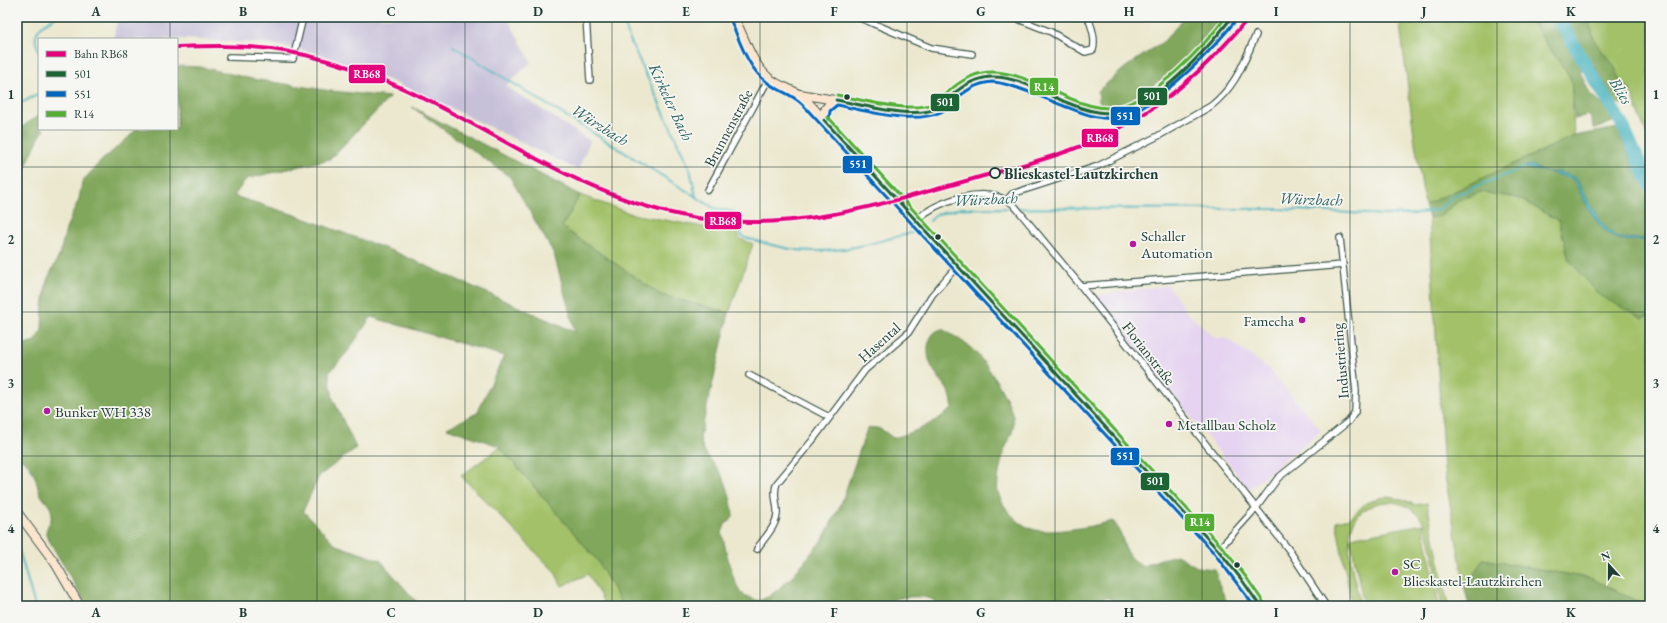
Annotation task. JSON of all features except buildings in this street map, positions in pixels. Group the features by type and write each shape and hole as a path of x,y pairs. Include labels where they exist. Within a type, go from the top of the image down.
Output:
{"main road":[{"path":"734,17 753,58 769,78 800,94 909,113 920,113 939,108 965,85 985,78 994,77 1019,83 1076,106 1105,113 1121,112 1130,109 1155,93 1178,75 1209,45 1232,17"},
{"path":"800,94 1218,550 1260,606"},
{"path":"824,120 823,115 826,107 836,100"},
{"path":"17,512 55,563 80,606"}],"street":[{"path":"229,57 293,59 303,17"},
{"path":"586,17 590,80"},
{"path":"858,17 931,48 972,54"},
{"path":"1013,17 1051,32 1085,52 1093,50 1094,45 1094,38 1088,17"},
{"path":"1007,200 1012,194 1098,166 1211,106 1224,96 1234,82 1256,35"},
{"name":"Brunnenstraße","path":"708,190 769,78"},
{"name":"Florianstraße","path":"915,221 929,210 964,197 985,195 1007,200 1013,204 1081,286 1289,550 1326,606"},
{"name":"Industriering","path":"1256,508 1278,478 1349,420 1355,412 1356,391 1340,238"},
{"name":"Hasental","path":"757,549 774,525 776,519 777,507 775,489 777,483 865,370 908,333 932,295 958,265"},
{"path":"1081,286 1342,265"},
{"path":"749,375 829,417"},
{"path":"1218,550 1256,508"}],"shaded area":[{"path":"118,17 507,17 531,62 506,86 590,141 578,170 457,111 389,80 319,54 271,44 178,38 113,38"},
{"path":"1168,285 1187,313 1215,338 1228,339 1270,370 1321,430 1249,489 1094,296"}],"green space":[{"path":"1185,17 1224,17 1216,28 1193,52 1152,86 1127,102 1103,107 1099,101 1098,91 1126,67 1164,41"},
{"path":"1399,17 1528,17 1571,79 1574,136 1425,205 1415,143"},
{"path":"1528,17 1585,17 1590,25 1595,42 1614,66 1620,81 1630,89 1626,105 1616,103 1594,65 1580,72 1590,94 1605,107 1615,121 1595,129 1589,115 1575,119 1571,79"},
{"path":"1585,17 1650,17 1650,144 1630,89 1620,81 1614,66 1595,42 1590,25"},
{"path":"178,67 201,67 252,79 332,91 390,97 330,159 246,179 234,196 295,215 395,252 575,332 554,254 510,177 412,107 580,195 562,227 661,295 729,313 700,437 705,453 723,476 729,494 733,517 725,525 722,533 733,576 740,591 744,595 759,601 770,596 790,579 823,539 841,504 867,429 878,428 893,438 924,427 952,409 951,397 931,365 928,354 930,338 937,331 942,329 965,343 977,354 998,383 1011,409 1014,422 1012,433 1003,454 998,476 998,492 1007,509 1016,519 1026,527 1040,531 1084,527 1113,521 1120,531 1125,548 1131,558 1143,566 1177,555 1197,567 1214,569 1217,574 1218,583 1229,606 1126,606 1107,597 1091,606 942,606 932,599 917,597 896,599 881,606 623,606 597,560 499,446 447,428 477,413 504,356 371,317 349,350 329,373 333,399 356,448 319,476 303,511 336,545 380,560 420,606 87,606 46,535 52,517 50,508 41,495 33,473 27,463 17,458 17,342 19,344 33,343 42,330 43,307 47,280 59,256 67,226 79,199 82,182 100,162 135,130 178,130"},
{"path":"38,116 38,130 43,130 17,186 17,136 22,127"},
{"path":"1618,128 1635,171 1650,170 1650,315 1643,318 1600,296 1569,260 1559,221 1518,198 1481,192 1459,200 1442,215 1429,219 1425,205 1574,136"},
{"path":"1481,192 1518,198 1559,221 1569,260 1643,318 1650,315 1650,606 1646,606 1593,579 1483,559 1465,589 1444,470 1429,219 1442,215 1459,200"},
{"path":"580,195 632,214 703,227 736,227 740,239 753,244 729,313 661,295 562,227"},
{"path":"500,447 597,560 623,606 606,606 588,574 562,586 555,572 461,476"},
{"path":"1387,497 1402,499 1415,505 1427,503 1448,606 1442,606 1432,549 1426,527 1419,516 1408,507 1399,503 1389,502 1375,504 1363,511 1355,520 1351,531 1349,543 1350,556 1361,606 1352,606 1336,521 1350,518 1366,503"},
{"name":"SC Blieskastel-Lautzkirchen","path":"1423,524 1439,606 1364,606 1350,538"},
{"path":"1483,559 1593,579 1646,606 1469,606 1465,589"}],"water":[{"path":"1532,165 1542,171 1523,167"},
{"path":"1545,172 1560,172 1576,178 1589,203 1601,221 1614,235 1621,238 1650,240 1626,240 1619,239 1611,235 1604,230 1592,214 1574,180"}],"waterway":[{"name":"Würzbach","path":"38,49 36,45 36,34 38,30 45,23 56,17"},
{"name":"Kirkeler Bach","path":"623,17 629,38 690,169 696,197"},
{"name":"Blies","path":"1557,17 1623,126 1650,186"},
{"name":"Würzbach","path":"453,46 714,208 733,212 737,214 737,217"},
{"name":"Würzbach","path":"17,127 19,104 38,94"},
{"name":"Würzbach","path":"930,221 935,215 962,208 1279,209 1386,215 1416,214 1438,210 1453,196 1525,167"},
{"name":"Würzbach","path":"740,231 742,236 745,238 781,247 809,251 830,251 855,247 914,232"},
{"path":"17,543 35,606"}],"rail line":[{"name":"RB68","path":"178,47 224,46 271,49 305,55 339,64 404,89 547,164 583,182 619,197 657,210 697,218 733,222 768,222 837,214 905,198 1033,162 1096,140 1145,113 1168,97 1210,60 1249,17"}],"transit line":[{"name":"R14","path":"837,95 900,107 925,106 939,101 953,88 968,78 974,75 992,72 1012,75 1041,85 1086,105 1106,108 1118,107 1133,102 1148,93 1178,70 1205,42 1226,17"},
{"name":"501","path":"836,100 889,111 917,113 930,111 940,107 955,92 969,83 985,78 1001,77 1020,82 1085,109 1102,113 1115,113 1130,109 1146,101 1163,89 1195,60 1232,17"},
{"name":"551","path":"730,19 749,62 761,77 772,86 802,104 1214,553 1254,606"},
{"name":"551","path":"829,119 830,111 837,105 890,116 930,116 941,112 970,89 981,84 992,82 1018,88 1092,116 1100,118 1122,117 1131,114 1156,98 1189,71 1218,42 1236,20"},
{"name":"R14","path":"828,117 1222,547 1264,603"},
{"name":"501","path":"824,120 1218,550 1260,606"}],"place":[{"name":"Blieskastel-Lautzkirchen","path":"995,173"},
{"name":"Schaller Automation","path":"1133,244"},
{"name":"Famecha","path":"1302,320"},
{"name":"Bunker WH 338","path":"47,411"},
{"name":"Metallbau Scholz","path":"1169,424"},
{"name":"SC Blieskastel-Lautzkirchen","path":"1395,572"}]}
